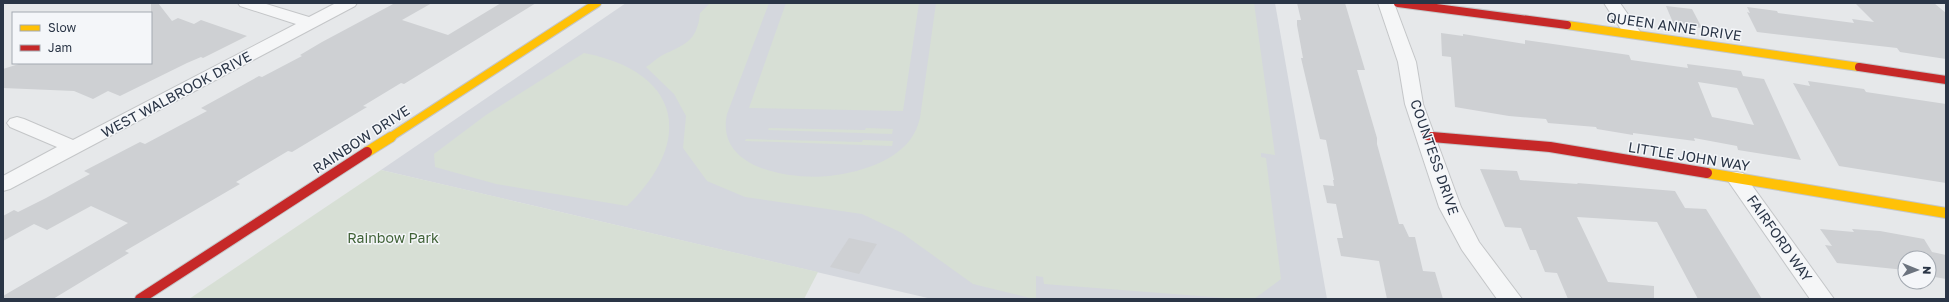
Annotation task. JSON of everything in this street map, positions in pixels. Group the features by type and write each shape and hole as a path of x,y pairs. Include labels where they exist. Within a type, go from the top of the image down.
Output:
{"street":[{"path":"246,3 310,24"},
{"name":"WEST WALBROOK DRIVE","path":"3,184 349,3"},
{"name":"RAINBOW DRIVE","path":"140,299 597,3"},
{"name":"COUNTESS DRIVE","path":"1386,3 1407,62 1414,104 1450,207 1470,245 1510,299"},
{"name":"QUEEN ANNE DRIVE","path":"1398,3 1632,33 1946,80"},
{"path":"1612,3 1632,33"},
{"path":"17,123 73,147"},
{"name":"LITTLE JOHN WAY","path":"1426,136 1550,147 1946,213"},
{"name":"FAIRFORD WAY","path":"1736,178 1822,299"}],"shaded area":[{"path":"626,3 1275,3 1327,299 932,299 381,170"}],"green space":[{"path":"710,3 769,3 727,114 726,133 732,147 744,159 759,167 776,173 813,177 840,175 873,166 894,155 910,140 920,118 936,3 1254,3 1275,155 1261,153 1261,157 1266,158 1281,279 1254,299 1238,299 1044,284 1043,277 1036,276 1036,299 1034,299 973,284 902,233 862,214 745,197 707,181 683,148 686,116 674,94 646,67 661,56 683,45 692,37 696,31 700,13"},
{"path":"786,3 919,3 903,111 749,108"},
{"path":"584,53 616,62 641,76 658,92 667,112 669,134 663,157 649,181 627,206 496,184 435,167 434,154 486,115"},
{"path":"769,128 865,130 866,128 893,129 892,134 768,130"},
{"path":"746,139 862,142 863,140 893,141 892,146 745,141"},
{"name":"Rainbow Park","path":"381,170 818,272 804,299 189,299"}],"building":[{"path":"151,3 158,3 172,21 178,18 194,24 201,20 247,36 203,58 201,57 187,63 120,96 108,91 93,99 74,91 3,88 3,69 19,64 152,64"},
{"path":"395,3 432,3 402,20 448,35 501,3 536,3 404,84 401,83 363,106 367,107 292,152 288,151 236,182 240,184 125,251 129,253 53,299 3,299 3,296 128,223 91,206 47,230 34,224 3,241 3,216 14,210 18,212 46,198 90,174 84,171 140,142 145,144 207,111 201,108 259,76 262,77 302,56 300,55 322,42"},
{"path":"1297,3 1345,3 1365,70 1357,70 1377,138 1377,144 1399,224 1403,224 1409,237 1415,237 1423,271 1435,272 1443,299 1387,299 1379,261 1341,256 1337,238 1343,238 1336,204 1327,203 1323,185 1334,186 1334,180 1326,140 1320,139 1301,58 1303,58 1297,20 1301,20"},
{"path":"1855,3 1934,3 1946,13 1946,59 1900,52 1897,48 1757,32 1747,12 1750,13 1747,7 1777,11 1778,13 1854,23 1852,19 1874,22"},
{"path":"1666,6 1692,9 1702,28 1674,25"},
{"path":"1441,33 1463,36 1463,34 1525,44 1525,40 1629,55 1631,60 1688,68 1687,64 1741,71 1743,76 1764,79 1801,160 1738,150 1737,146 1694,138 1695,141 1633,133 1633,135 1597,129 1596,127 1548,123 1546,119 1509,116 1455,107 1451,57 1442,56","holes":["1698,82 1737,88 1754,125 1712,117"]},
{"path":"1808,81 1864,89 1866,92 1946,104 1946,183 1839,166 1793,83 1810,86"},
{"path":"1480,169 1517,171 1520,180 1675,191 1685,208 1706,209 1762,299 1698,299 1657,222 1577,217 1608,282 1654,286 1654,299 1568,299 1557,273 1545,272 1536,250 1530,250 1521,228 1505,227"},
{"path":"1820,229 1854,232 1852,229 1880,231 1924,239 1931,250 1897,250 1897,269 1837,263 1825,245 1832,246"},
{"path":"849,238 877,244 859,274 830,267"},
{"path":"1937,253 1946,255 1946,279 1937,277"}],"traffic: slow":[{"path":"367,152 597,3"},
{"path":"1567,25 1859,67"},
{"path":"1707,173 1946,213"}],"traffic: jam":[{"path":"1398,3 1567,25"},
{"path":"1859,67 1946,80"},
{"path":"1426,136 1550,147 1707,173"},
{"path":"140,299 367,152"}]}
